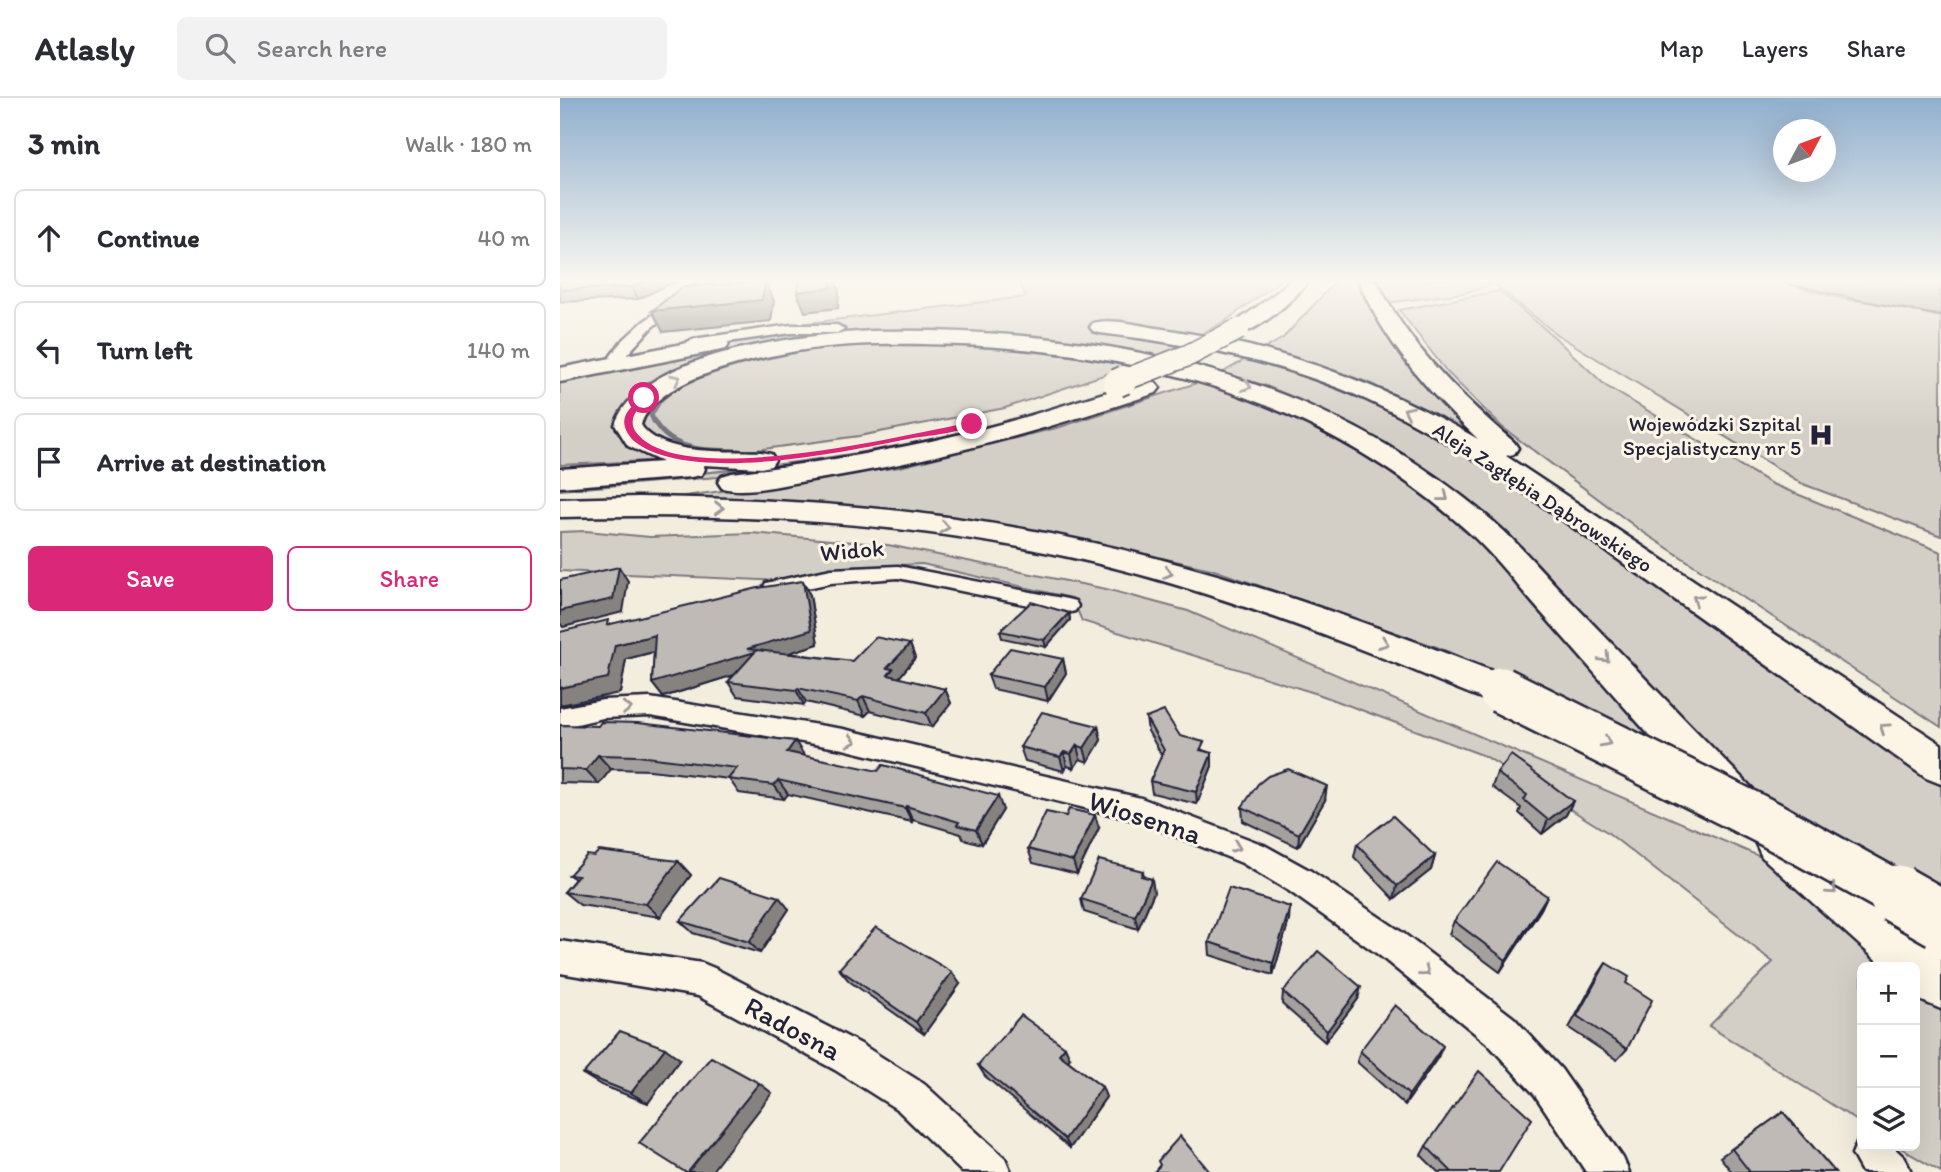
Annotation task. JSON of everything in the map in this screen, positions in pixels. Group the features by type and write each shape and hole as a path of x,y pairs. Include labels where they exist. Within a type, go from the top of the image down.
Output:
{"main road":[{"path":"560,375 723,343 828,330"},
{"name":"Aleja Zagłębia Dąbrowskiego","path":"1130,330 1210,344 1301,367 1349,384 1458,437 1941,766"},
{"path":"560,478 678,470 846,450 910,438 1037,408 1117,383 1189,355 1237,330"},
{"path":"560,496 660,489 825,471 994,435 1148,388 1202,365 1265,330"},
{"path":"1394,330 1409,352 1498,442 1610,540"},
{"path":"761,460 665,455 652,450 634,436 629,427 629,417 634,407 657,389 709,364 753,352 799,344 901,338 1015,341 1116,352 1231,381 1295,405 1394,460 1485,531 1748,813 1853,908 1941,982"},
{"path":"560,509 651,506 769,510 874,518 1050,544 1182,576 1302,613 1402,649 1501,690 1768,823 1941,919"}],"street":[{"path":"617,357 642,330"},
{"path":"560,369 726,337 790,330"},
{"name":"Widok","path":"750,593 831,576 898,572 1068,606"},
{"name":"Wiosenna","path":"560,718 603,709 650,707 844,739 1141,810 1253,854 1300,881 1391,944 1501,1031 1548,1082 1609,1172"},
{"name":"Radosna","path":"560,957 702,980 848,1058 911,1097 991,1172"}],"shaded area":[{"path":"761,330 1209,330 1139,363 1005,408 859,436 690,459 560,465 560,381 647,361 649,349"},
{"path":"1290,330 1389,330 1474,435 1367,382 1264,349 1283,338"},
{"path":"1415,330 1546,330 1606,386 1772,484 1941,552 1941,727 1640,530 1502,427 1447,372"},
{"name":"Wojewódzki Szpital Specjalistyczny nr 5","path":"1551,330 1941,330 1941,536 1803,484"},
{"path":"1249,357 1321,380 1428,426 1941,777 1941,892 1737,785 1606,637 1516,549 1396,451 1307,403 1264,385 1220,374"},
{"path":"1209,379 1304,416 1436,499 1491,552 1661,743 1437,647 1211,569 1053,534 936,514 812,504 670,498 900,467 1060,427"},
{"path":"1036,414 1043,416 854,460 718,477 560,490 560,485 741,469 859,453"},
{"path":"586,531 650,537 751,533 888,545 1106,589 1188,611 1768,860 1889,962 1857,962 1857,1121 1709,1026 1773,962 1607,832 1485,756 1318,694 1082,621 1072,598 922,564 847,567 781,581 560,571 560,532"},
{"path":"1920,988 1941,1006 1941,1172 1905,1151 1920,1151"}],"building":[{"path":"619,567 613,599 560,611 560,580"},
{"path":"803,581 811,630 747,649 852,661 875,637 910,644 887,668 893,669 888,675 945,689 926,713 863,696 858,701 798,688 796,690 728,682 755,652 652,683 655,635 615,645 608,678 560,688 560,632 608,620 607,625 758,588"},
{"path":"1031,602 1069,613 1044,640 1000,631"},
{"path":"1010,648 1063,659 1045,687 988,675"},
{"path":"1164,711 1180,736 1204,742 1200,750 1212,753 1196,792 1150,781 1164,750 1146,718"},
{"path":"1042,712 1098,726 1084,748 1077,745 1071,754 1064,752 1060,757 1020,747"},
{"path":"601,722 638,723 795,741 787,752 878,771 883,765 998,796 976,830 906,806 905,808 778,780 774,785 728,779 737,768 638,756 598,755 586,770 560,769 560,725 598,726"},
{"path":"1511,755 1573,801 1548,820 1524,800 1527,795 1497,773"},
{"path":"1288,769 1327,786 1299,834 1242,807 1258,784 1268,776"},
{"path":"1069,809 1095,815 1073,861 1028,849 1046,812 1066,816"},
{"path":"1393,816 1435,856 1397,886 1357,844"},
{"path":"599,851 678,861 646,904 564,892 578,876 569,875 587,855 594,856"},
{"path":"1099,860 1143,871 1141,876 1152,879 1135,916 1081,899"},
{"path":"1497,862 1547,896 1506,960 1454,921"},
{"path":"719,878 779,897 749,942 680,921"},
{"path":"1229,888 1290,907 1273,963 1209,942"},
{"path":"876,927 952,972 916,1022 839,969"},
{"path":"1318,951 1361,987 1327,1031 1283,992"},
{"path":"1606,963 1629,977 1626,983 1652,1000 1627,1049 1577,1016"},
{"path":"1395,1005 1443,1046 1409,1095 1360,1051"},
{"path":"1021,1015 1065,1047 1059,1054 1102,1087 1065,1139 978,1065"},
{"path":"620,1031 665,1048 631,1093 583,1074"},
{"path":"711,1057 759,1083 688,1172 685,1172 639,1143"},
{"path":"1479,1071 1532,1119 1499,1172 1452,1172 1426,1146"},
{"path":"1783,1112 1835,1172 1750,1172 1732,1149"},
{"path":"1180,1136 1210,1172 1154,1172 1160,1165 1158,1161"}],"waterway":[{"path":"673,389 660,400 651,415 667,436 688,447 739,451"}],"place":[{"name":"Wojewódzki Szpital Specjalistyczny nr 5","path":"1821,435"}],"route":[{"path":"644,398 634,407 629,417 629,427 634,436 652,450 665,455 690,458 761,460 833,452 972,424"}]}
